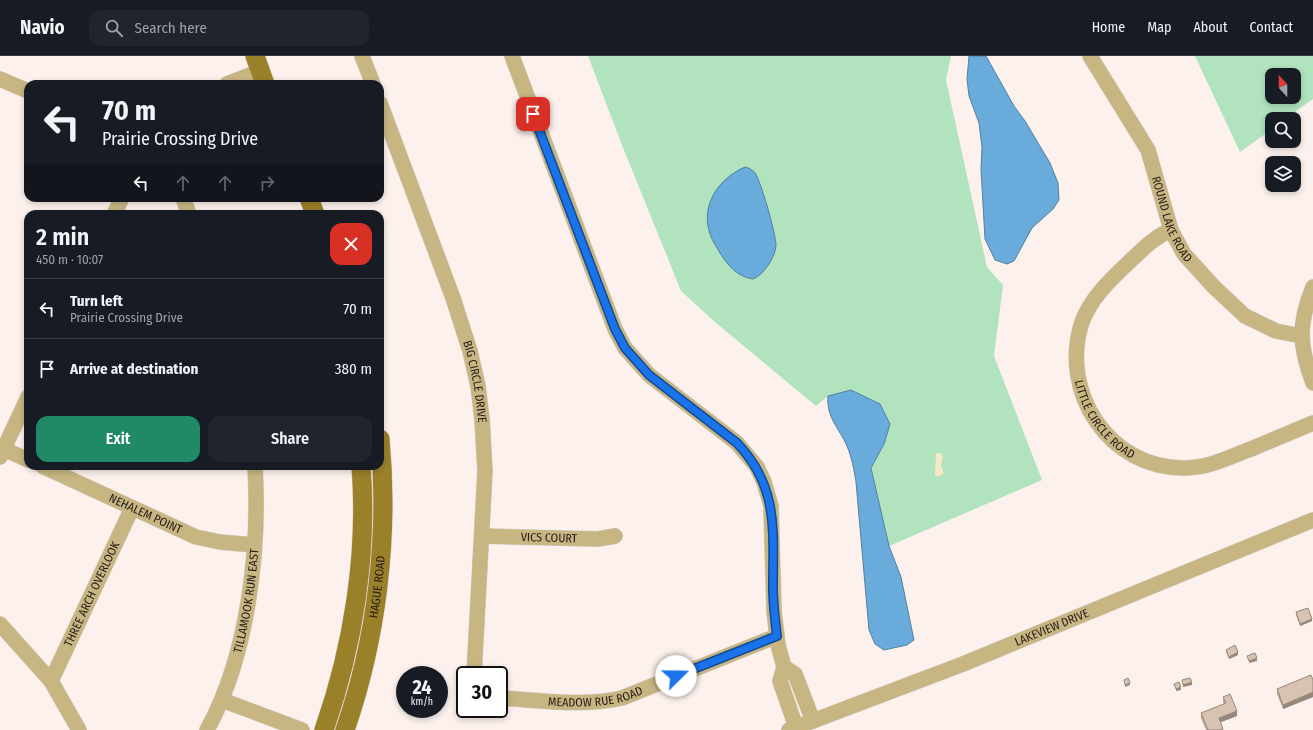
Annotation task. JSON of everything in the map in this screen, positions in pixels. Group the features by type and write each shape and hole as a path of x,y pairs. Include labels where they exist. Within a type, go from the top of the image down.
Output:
{"main road":[{"name":"HAGUE ROAD","path":"324,730 344,663 356,594 362,533 361,470"},
{"name":"HAGUE ROAD","path":"345,730 357,692 369,641 378,579 383,500 382,470"}],"street":[{"path":"362,56 371,80"},
{"path":"512,56 615,329 625,348 649,375 737,443 749,456 764,482 771,506 772,589 777,636 784,667 780,681 792,729"},
{"name":"ROUND LAKE ROAD","path":"1090,56 1148,150 1171,230 1179,246 1190,261 1245,316 1276,332 1301,336"},
{"path":"236,80 260,70"},
{"path":"0,79 24,89"},
{"name":"BIG CIRCLE DRIVE","path":"384,114 453,298 470,350 478,386 483,426 486,471 475,666"},
{"name":"LITTLE CIRCLE ROAD","path":"1171,230 1155,237 1116,275 1095,298 1082,321 1078,342 1077,373 1087,407 1101,429 1119,447 1140,459 1168,467 1184,468 1215,463 1313,424"},
{"path":"1313,287 1301,336 1302,351 1313,383"},
{"path":"24,405 2,452 24,459"},
{"name":"NEHALEM POINT","path":"51,470 196,537 220,542 254,545"},
{"name":"TILLAMOOK RUN EAST","path":"206,730 222,700 238,648 248,596 254,545 255,470"},
{"name":"THREE ARCH OVERLOOK","path":"52,681 132,508"},
{"name":"LAKEVIEW DRIVE","path":"792,729 963,664 1313,520"},
{"name":"VICS COURT","path":"483,536 598,539 615,536"},
{"path":"0,624 52,681 79,730"},
{"name":"MEADOW RUE ROAD","path":"508,698 591,703 607,702 622,698 777,636"},
{"path":"784,667 795,674 813,721"},
{"path":"222,700 302,730"}],"green space":[{"path":"588,56 951,56 946,80 987,267 1003,285 994,356 1042,480 889,546 871,468 884,444 828,396 816,406 716,323 681,291"},
{"path":"1195,56 1313,56 1313,99 1295,112 1265,112 1265,134 1240,152"}],"sand":[{"path":"936,453 941,453 943,457 941,465 944,473 938,477 935,475"}],"water":[{"path":"969,56 986,56 1014,106 1025,121 1050,163 1058,183 1059,200 1053,209 1032,228 1014,261 1007,264 995,260 985,239 981,169 982,147 979,123 969,96 967,79"},
{"path":"745,167 753,171 758,178 768,208 776,245 769,265 761,274 753,279 738,273 726,262 712,239 708,223 710,203 714,194 727,178"},
{"path":"851,390 880,404 890,424 884,444 871,468 889,546 901,577 914,640 907,645 884,650 875,644 869,630 856,482 853,464 847,446 831,416 828,403 828,396"}],"building":[{"path":"1308,608 1312,619 1300,624 1296,612"},
{"path":"1235,645 1238,652 1229,657 1226,650"},
{"path":"1255,653 1257,658 1249,661 1247,656"},
{"path":"1311,675 1313,680 1313,692 1283,705 1277,689"},
{"path":"1128,678 1130,683 1125,685 1124,680"},
{"path":"1190,678 1192,682 1183,685 1182,680"},
{"path":"1179,682 1181,687 1176,689 1174,684"},
{"path":"1230,694 1237,711 1219,718 1223,729 1208,730 1201,713 1226,703 1223,697"}],"route":[{"path":"533,114 615,329 625,348 649,375 737,443 757,467 764,482 771,506 773,548 772,589 777,636 676,676"}]}
